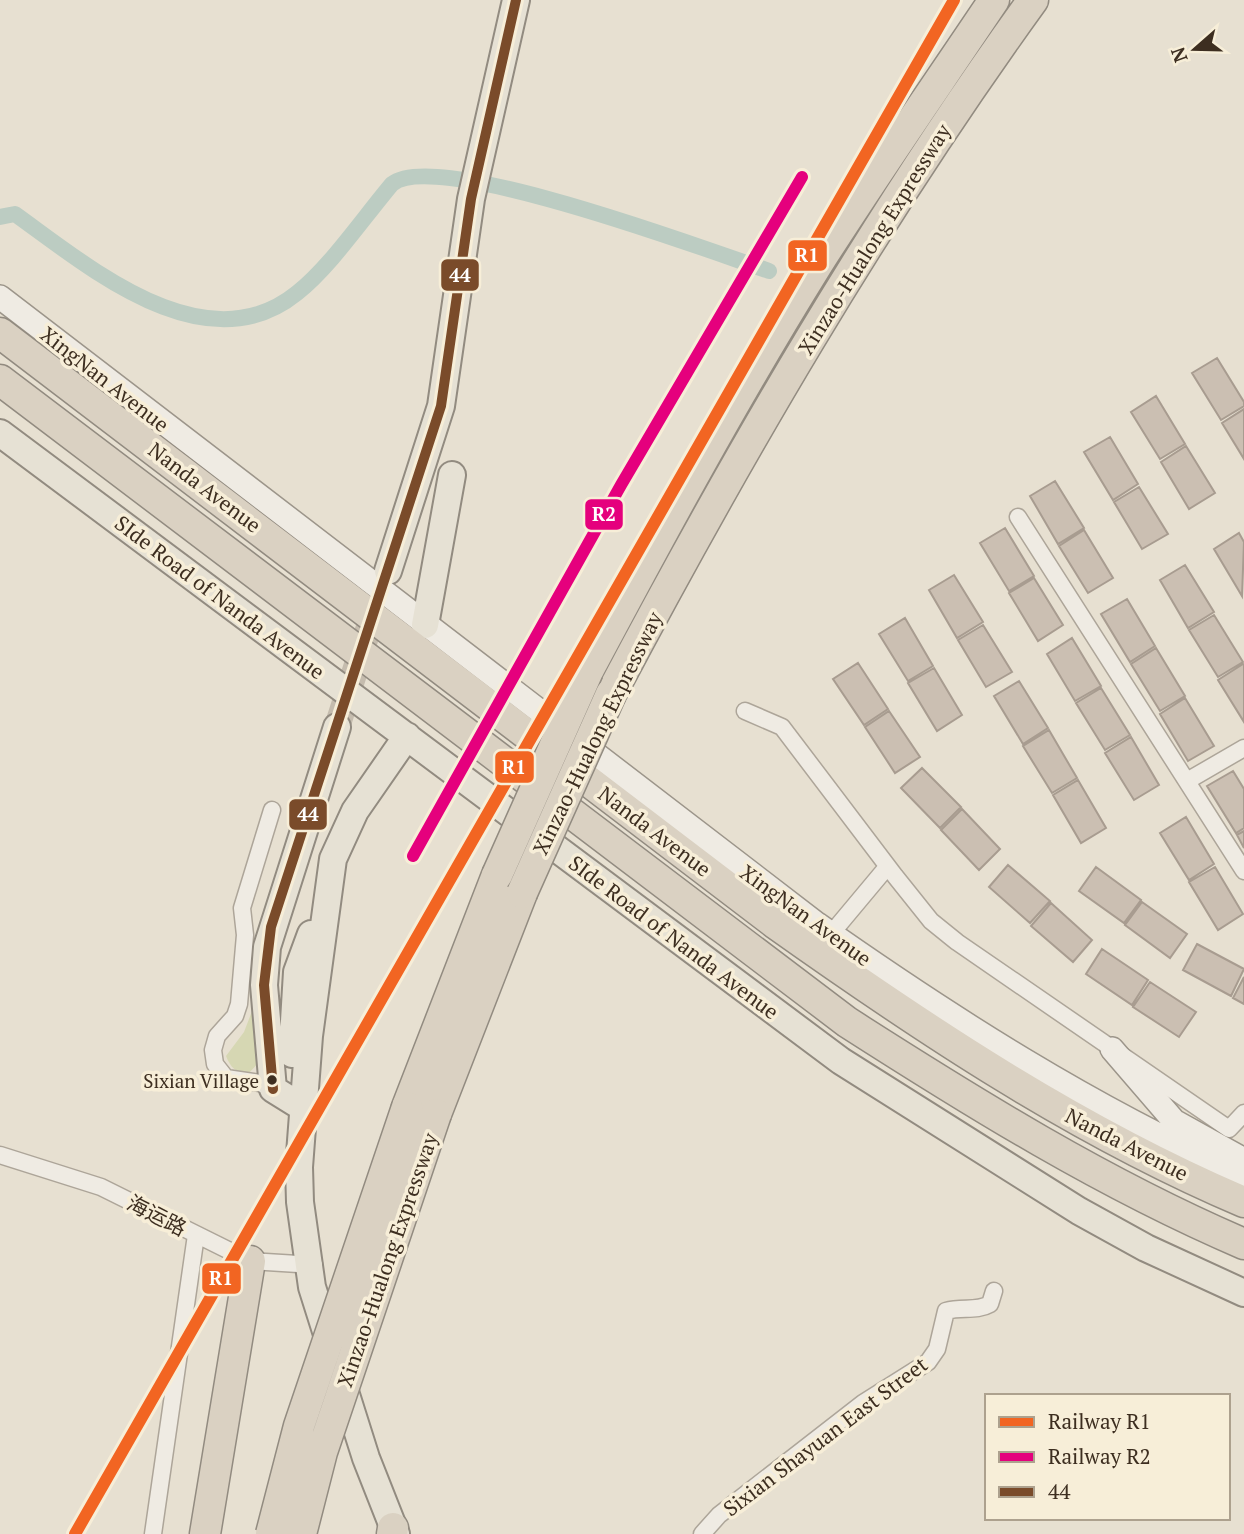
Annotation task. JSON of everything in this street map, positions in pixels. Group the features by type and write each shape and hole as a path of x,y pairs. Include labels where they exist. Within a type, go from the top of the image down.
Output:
{"highway":[{"name":"Xinzao-Hualong Expressway","path":"271,1534 299,1426 407,1107 497,875 588,671 675,508 803,289 995,0"},
{"name":"Xinzao-Hualong Expressway","path":"301,1534 322,1452 436,1114 522,893 611,694 726,482 813,332 936,141 1033,0"},
{"name":"Nanda Avenue","path":"0,333 756,908 876,995 1057,1108 1244,1202"},
{"name":"Nanda Avenue","path":"0,380 848,1022 951,1088 1105,1177 1244,1244"},
{"path":"205,1534 250,1261"}],"main road":[{"path":"388,571 441,406 476,168 488,50 498,0"},
{"path":"476,168 516,0"},
{"path":"0,295 147,390"},
{"name":"XingNan Avenue","path":"0,295 425,625 831,934 900,982 1041,1071 1129,1121 1244,1176"},
{"name":"SIde Road of Nanda Avenue","path":"0,433 750,995 884,1089 1079,1211 1146,1248 1244,1293"},
{"path":"425,625 452,475"},
{"path":"302,1107 273,1089 264,1004 267,947 337,727"},
{"path":"394,1532 362,1446 310,1265 300,1202 302,1107 293,1060 294,998 301,959 326,895 332,859 345,827 407,736"},
{"path":"1112,1049 1174,1121 1244,1160"}],"street":[{"path":"1018,517 1244,871"},
{"path":"745,711 782,727 887,867 931,921 957,942 1228,1129 1244,1114"},
{"path":"1187,781 1244,748"},
{"path":"272,810 242,908 245,935 239,1004 235,1016 217,1036 213,1050 215,1064 226,1078 260,1083 273,1089"},
{"path":"831,934 887,867"},
{"name":"海运路","path":"0,1155 101,1187 250,1261 310,1265"},
{"path":"153,1534 196,1235"},
{"name":"Sixian Shayuan East Street","path":"702,1534 719,1515 853,1411 928,1362 937,1349 946,1311 956,1308 980,1310 990,1304 994,1291"}],"green space":[{"path":"254,1006 261,1060 248,1074 234,1069 226,1056 244,1032"}],"building":[{"path":"1217,358 1244,402 1244,406 1221,420 1192,373"},
{"path":"1156,396 1185,444 1160,459 1131,412"},
{"path":"1244,409 1244,459 1222,423"},
{"path":"1110,437 1138,484 1113,500 1084,452"},
{"path":"1186,446 1215,493 1189,509 1161,462"},
{"path":"1055,481 1084,528 1058,544 1030,496"},
{"path":"1139,487 1168,534 1142,549 1114,502"},
{"path":"1005,528 1034,576 1009,591 980,543"},
{"path":"1084,530 1113,578 1088,593 1059,546"},
{"path":"1239,533 1244,542 1242,596 1214,549"},
{"path":"1185,565 1214,612 1188,628 1160,580"},
{"path":"954,575 983,622 957,638 929,590"},
{"path":"1034,578 1063,625 1038,641 1009,593"},
{"path":"1127,599 1155,646 1130,662 1101,614"},
{"path":"1214,615 1243,662 1218,677 1189,630"},
{"path":"905,618 933,666 908,681 879,634"},
{"path":"983,625 1012,672 986,687 958,640"},
{"path":"1072,638 1101,686 1075,701 1047,654"},
{"path":"1156,648 1185,696 1160,711 1131,664"},
{"path":"858,663 888,709 864,725 833,679"},
{"path":"1244,665 1244,722 1218,680"},
{"path":"934,668 962,715 937,731 908,683"},
{"path":"1019,681 1048,728 1023,744 994,696"},
{"path":"1101,688 1130,735 1105,750 1076,703"},
{"path":"1185,698 1214,746 1188,761 1160,714"},
{"path":"889,711 920,757 895,773 865,727"},
{"path":"1049,730 1077,778 1052,793 1023,746"},
{"path":"1131,737 1159,785 1134,800 1105,753"},
{"path":"922,768 961,807 940,828 901,788"},
{"path":"1233,771 1244,789 1244,828 1236,833 1207,786"},
{"path":"1078,780 1106,828 1081,843 1053,795"},
{"path":"962,809 1000,849 979,870 941,830"},
{"path":"1186,817 1214,864 1189,880 1160,833"},
{"path":"1244,831 1244,848 1237,835"},
{"path":"1008,865 1050,901 1030,923 989,887"},
{"path":"1096,867 1141,900 1124,923 1079,891"},
{"path":"1215,867 1243,914 1218,930 1189,882"},
{"path":"1142,902 1187,934 1170,958 1125,925"},
{"path":"1051,903 1092,940 1073,962 1031,926"},
{"path":"1197,944 1244,969 1231,996 1183,970"},
{"path":"1102,949 1148,980 1132,1005 1086,974"},
{"path":"1244,977 1244,1004 1233,998"},
{"path":"1150,982 1196,1012 1179,1037 1133,1007"}],"waterway":[{"path":"0,217 15,214 77,259 150,301 187,314 225,319 262,313 297,293 334,256 392,184 418,177 461,180 515,190 575,206 769,271"}],"tunnel":[{"path":"337,727 378,599"}],"rail line":[{"name":"R1","path":"75,1534 954,0"},
{"name":"R2","path":"413,856 621,485 802,177"}],"transit line":[{"name":"44","path":"273,1089 264,985 271,927 441,406 471,199 516,0"}],"place":[{"name":"Sixian Village","path":"272,1080"}]}
